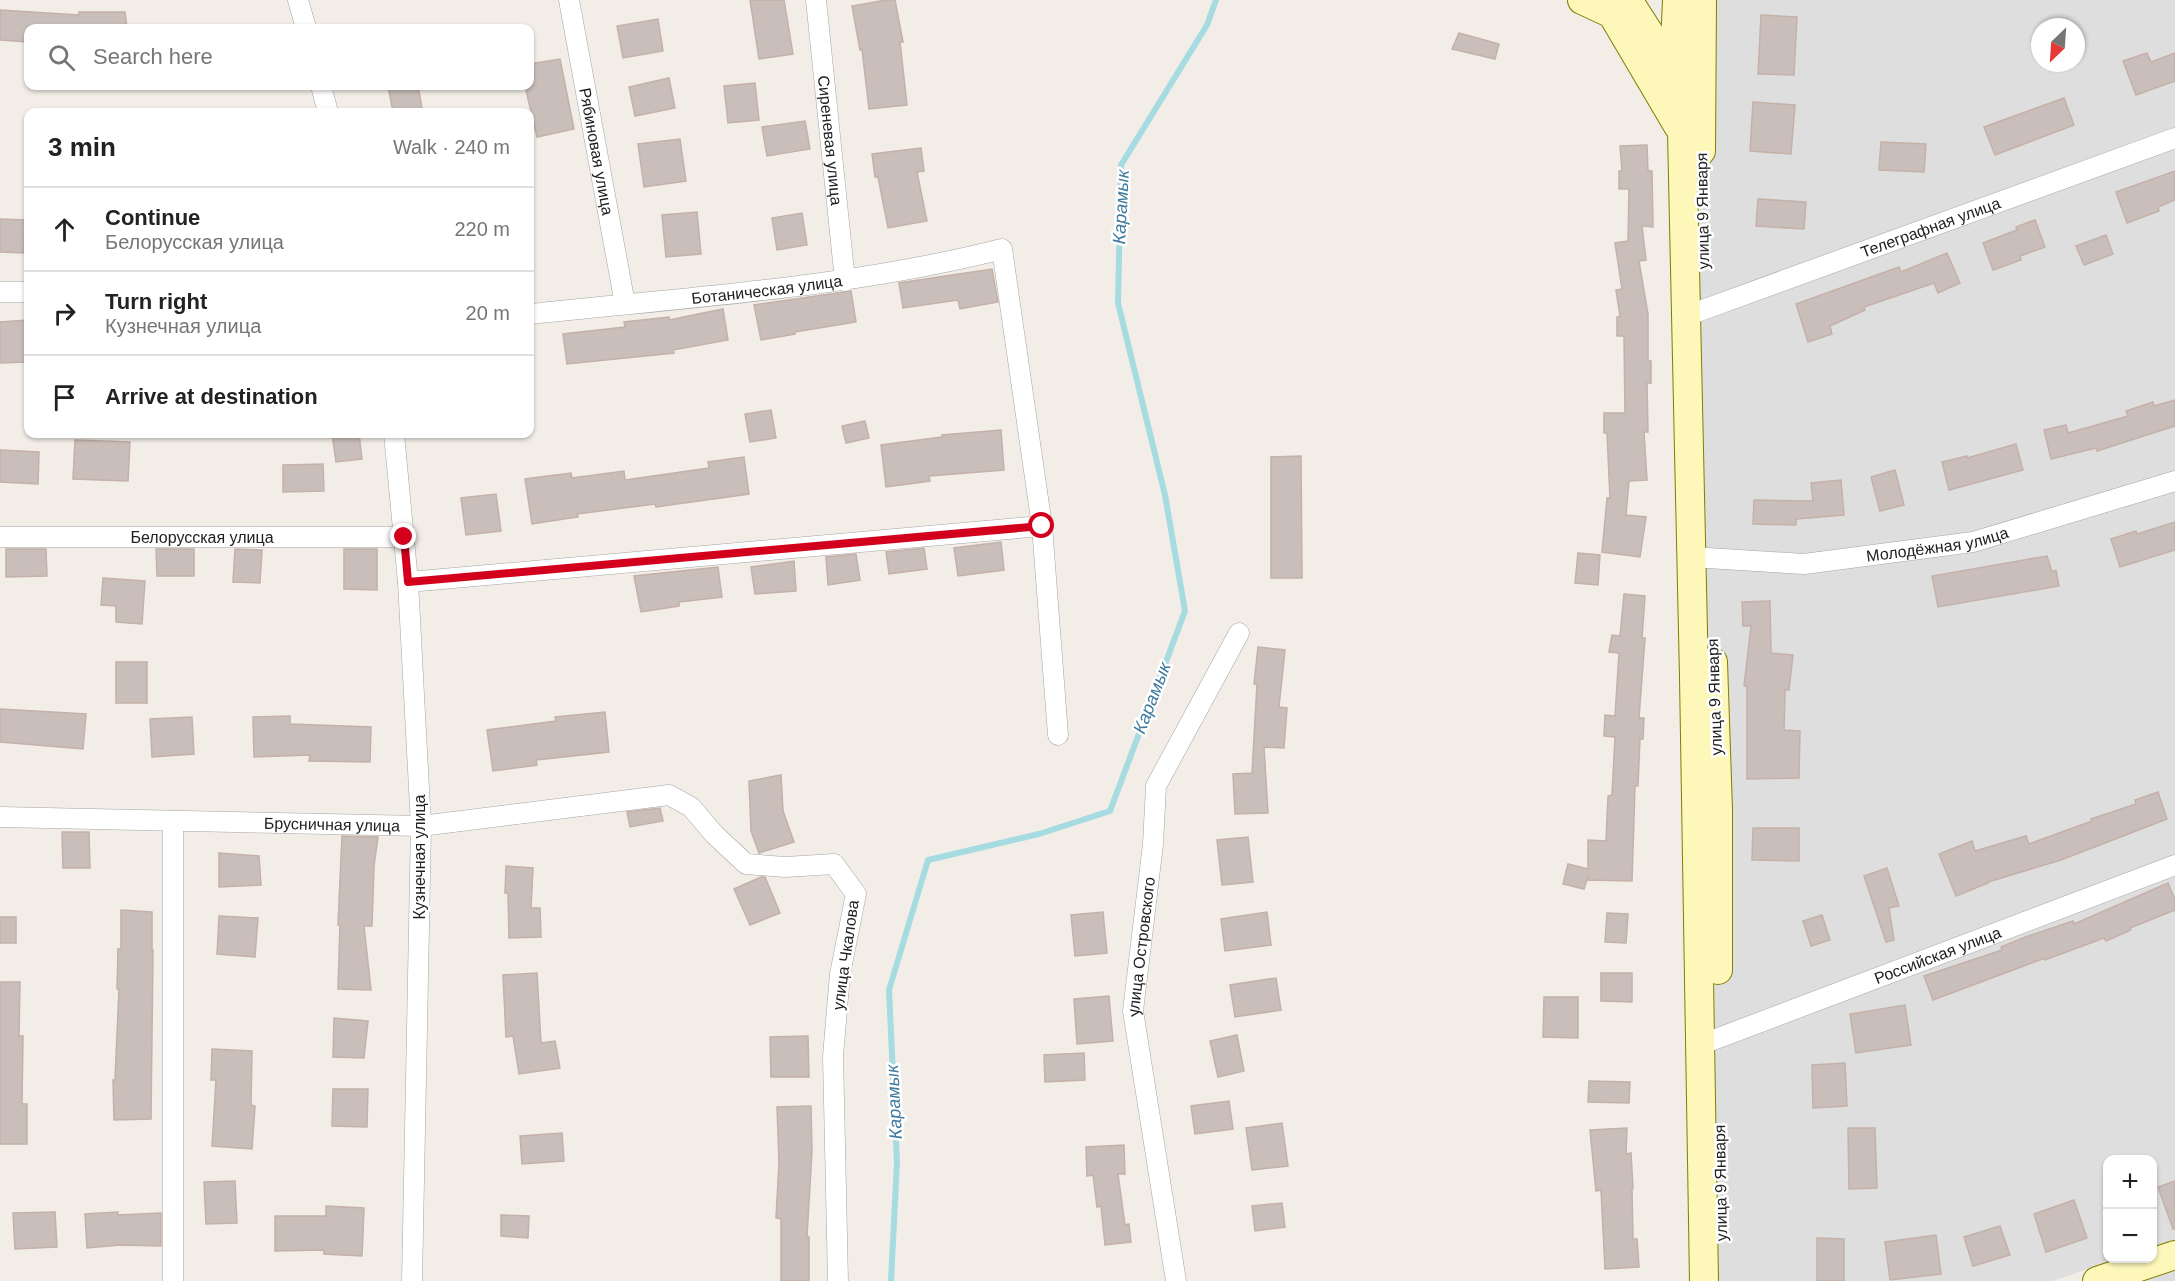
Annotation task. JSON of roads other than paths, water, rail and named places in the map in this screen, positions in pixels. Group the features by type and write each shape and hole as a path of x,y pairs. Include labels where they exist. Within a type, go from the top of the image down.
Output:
{"main road":[{"path":"1582,0 1612,14 1691,122"},
{"path":"1628,0 1678,77"},
{"path":"1677,0 1675,45 1678,77 1691,122"},
{"path":"1691,122 1702,0"},
{"name":"улица 9 Января","path":"1691,122 1709,1042 1721,1281"},
{"name":"улица 9 Января","path":"1704,1281 1709,1042"},
{"path":"2097,1281 2175,1255"}],"street":[{"path":"298,0 305,24"},
{"name":"Рябиновая улица","path":"569,0 625,304"},
{"name":"Сиреневая улица","path":"816,0 845,281"},
{"path":"322,90 327,108"},
{"name":"Телеграфная улица","path":"1695,313 2175,138"},
{"name":"Ботаническая улица","path":"534,314 845,281 963,259 1002,249 1042,526"},
{"path":"0,292 24,292"},
{"name":"Кузнечная улица","path":"394,438 408,582 421,826 412,1281"},
{"name":"Молодёжная улица","path":"1701,558 1804,564 1973,542 2175,481"},
{"path":"408,582 1042,526 1058,735"},
{"name":"Белорусская улица","path":"0,537 404,537"},
{"name":"улица Островского","path":"1176,1281 1132,1011 1153,844 1156,786 1239,633"},
{"name":"Брусничная улица","path":"0,817 421,826 669,795"},
{"name":"улица Чкалова","path":"669,795 691,807 714,834 746,864 784,867 834,864 855,894 840,974 833,1056 838,1281"},
{"path":"173,820 173,1281"},
{"name":"Российская улица","path":"1709,1042 2175,865"}],"waterway":[{"name":"Карамык","path":"891,1281 897,1162 889,990 928,860 1039,834 1110,811 1185,611 1165,495 1118,303 1121,165 1207,25 1216,0"}]}
